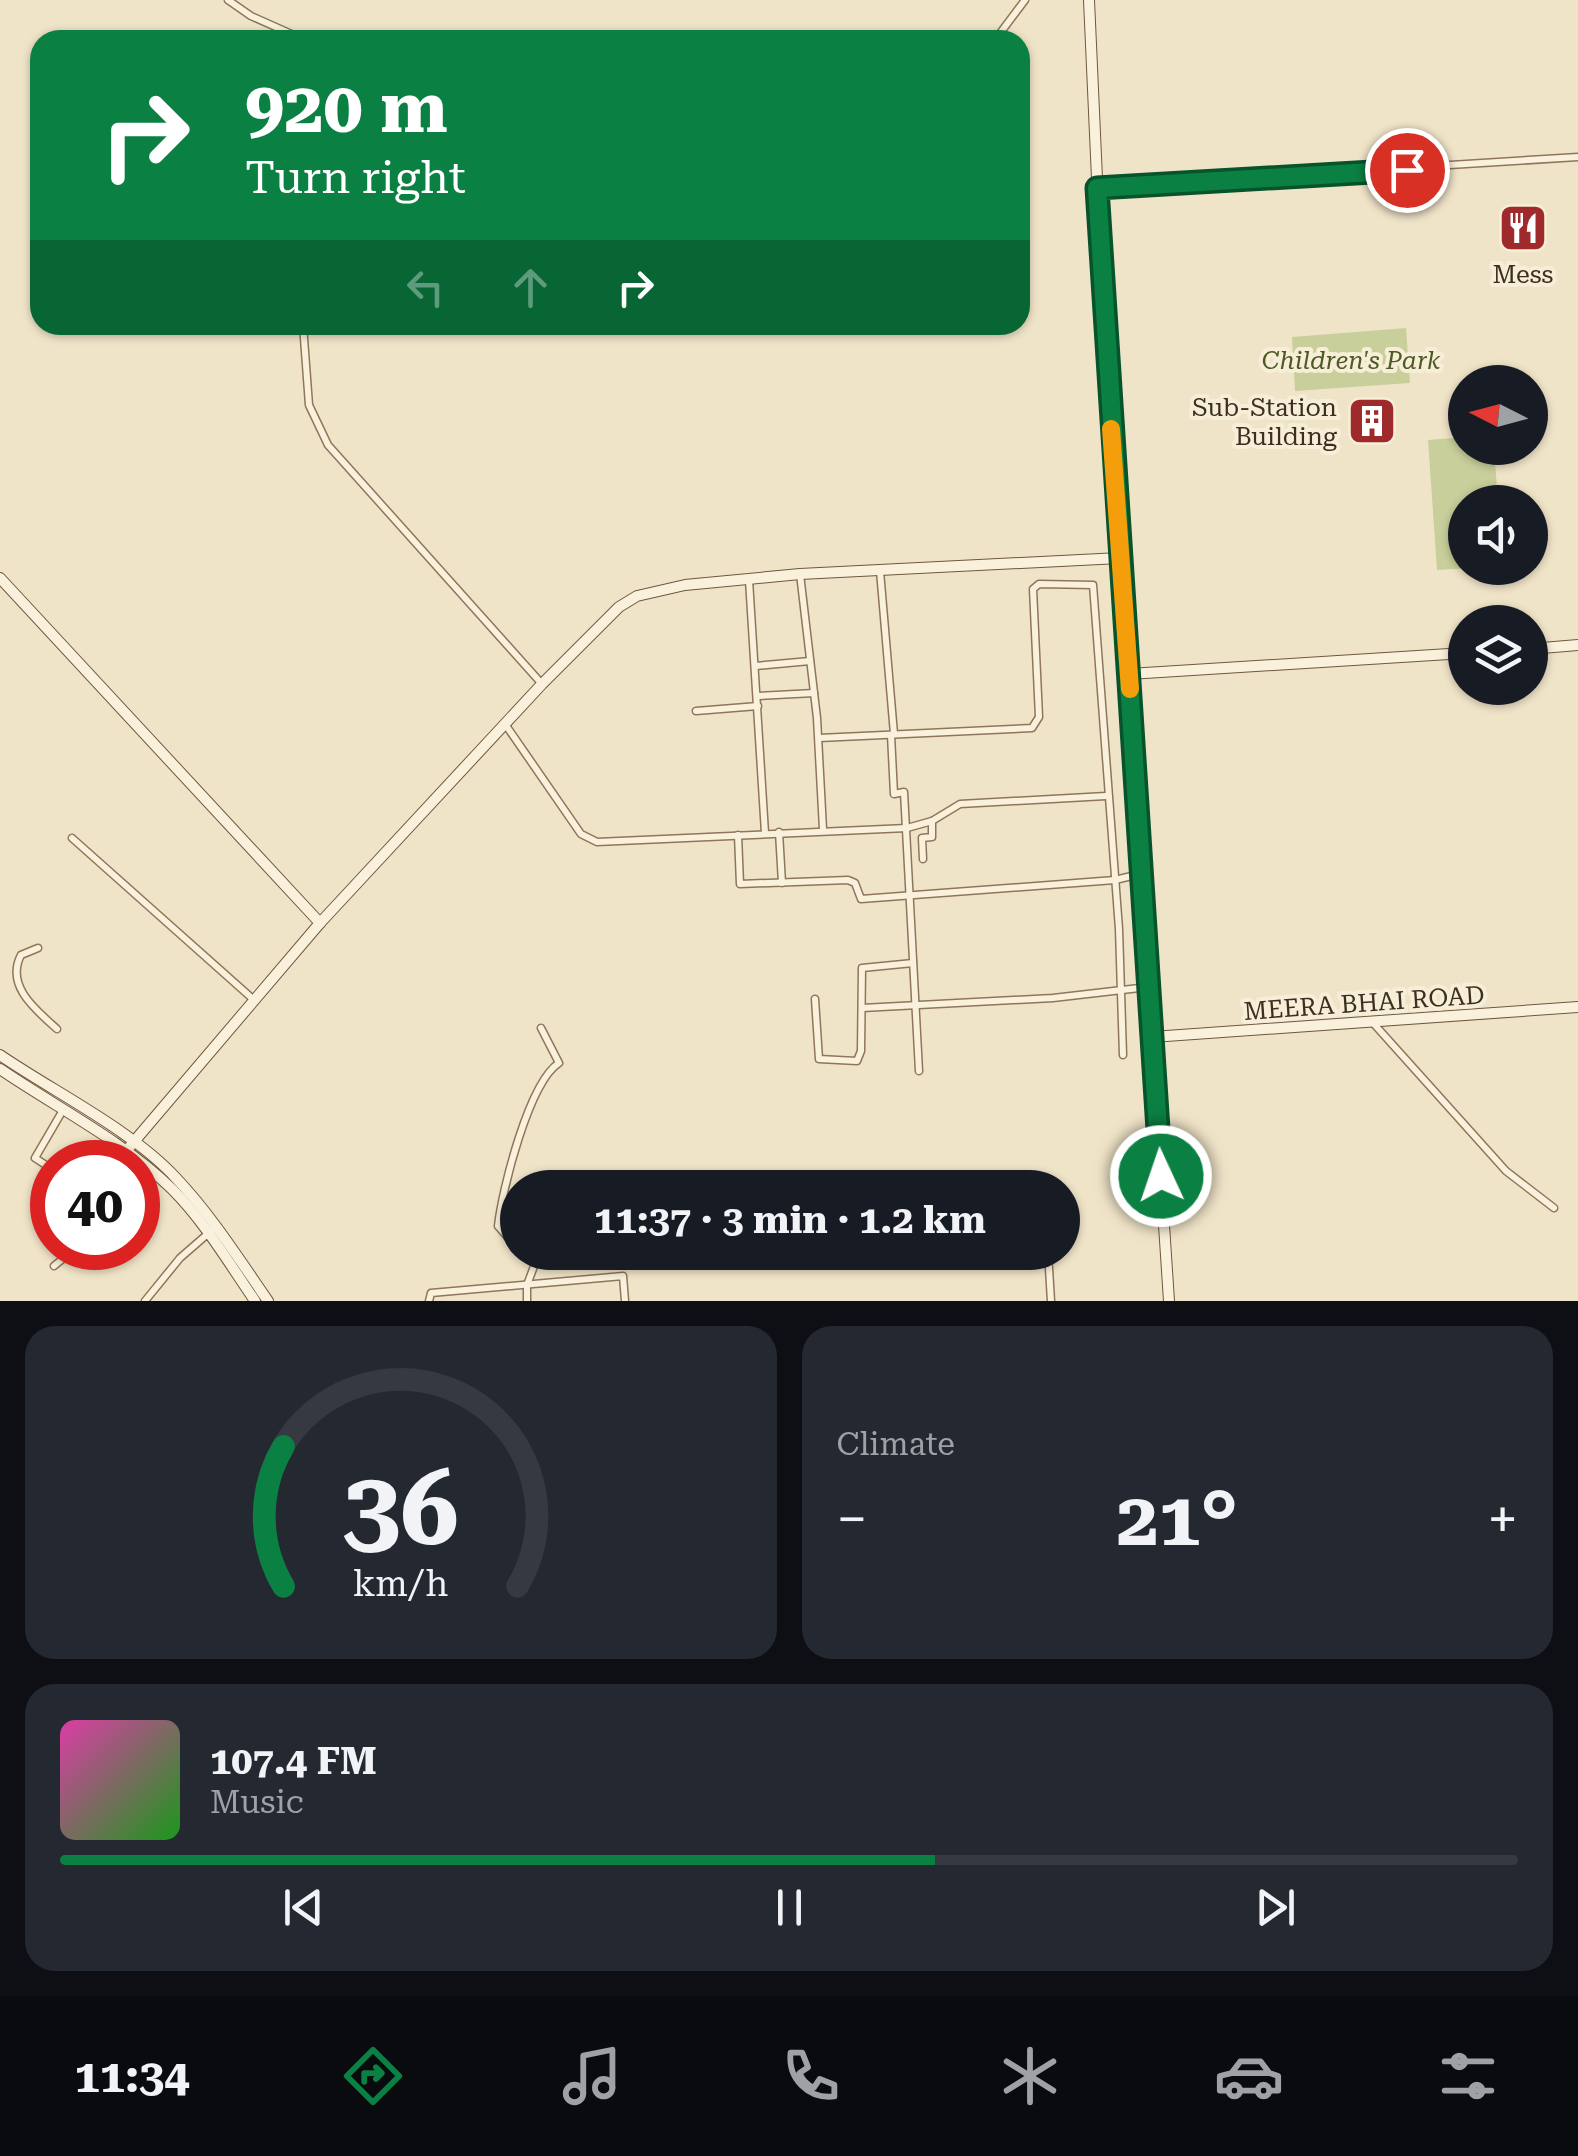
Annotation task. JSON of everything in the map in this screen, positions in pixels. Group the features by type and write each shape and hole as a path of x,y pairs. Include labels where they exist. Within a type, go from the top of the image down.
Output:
{"street":[{"path":"228,0 251,16 283,30"},
{"path":"1002,30 1025,0"},
{"path":"1088,0 1169,1301"},
{"path":"1097,188 1578,157"},
{"path":"304,335 311,414 328,446 542,684"},
{"path":"135,1140 320,923 542,684 603,622 637,596 685,585 800,574 1120,558"},
{"path":"880,570 894,794 904,792 907,828 919,1072"},
{"path":"800,574 819,738 823,829"},
{"path":"0,578 320,923"},
{"path":"749,579 765,833"},
{"path":"819,738 1036,726 1040,718 1034,588 1039,584 1089,584 1094,592 1124,1054"},
{"path":"1548,648 1578,646"},
{"path":"1129,674 1448,654"},
{"path":"755,666 810,661"},
{"path":"757,696 814,693"},
{"path":"696,711 758,706"},
{"path":"505,724 581,834 590,841 907,828 932,820 960,804 1106,796"},
{"path":"924,859 922,838 932,837 932,820"},
{"path":"779,832 782,882"},
{"path":"738,835 740,884 848,880 855,884 861,898 1115,880 1140,874"},
{"path":"72,838 254,1001"},
{"path":"38,948 21,954 16,974 21,992 57,1029"},
{"path":"814,999 816,1053 822,1060 853,1062 860,1059 862,968 913,962"},
{"path":"862,1008 1122,992 1148,987"},
{"name":"MEERA BHAI ROAD","path":"1152,1036 1578,1008"},
{"path":"1374,1024 1506,1171 1554,1208"},
{"path":"510,1170 538,1092 552,1067 559,1063 541,1028"},
{"path":"0,1055 121,1140"},
{"path":"0,1069 119,1140"},
{"path":"46,1140 63,1110"},
{"path":"160,1177 212,1230 268,1301"},
{"path":"145,1301 180,1258 212,1230"},
{"path":"212,1230 255,1301"},
{"path":"527,1301 526,1284 532,1270"},
{"path":"1049,1270 1051,1301"},
{"path":"429,1301 431,1293 623,1276 625,1301"}],"green space":[{"name":"Children's Park","path":"1406,328 1410,383 1295,391 1292,337"},
{"path":"1448,438 1448,465 1495,465 1497,485 1448,485 1448,569 1437,570 1428,440"}],"slow traffic":[{"path":"1111,429 1130,689"}],"place":[{"name":"Mess","path":"1523,228"},
{"name":"Sub-Station Building","path":"1372,421"}],"route":[{"path":"1161,1176 1097,188 1407,170"}]}
